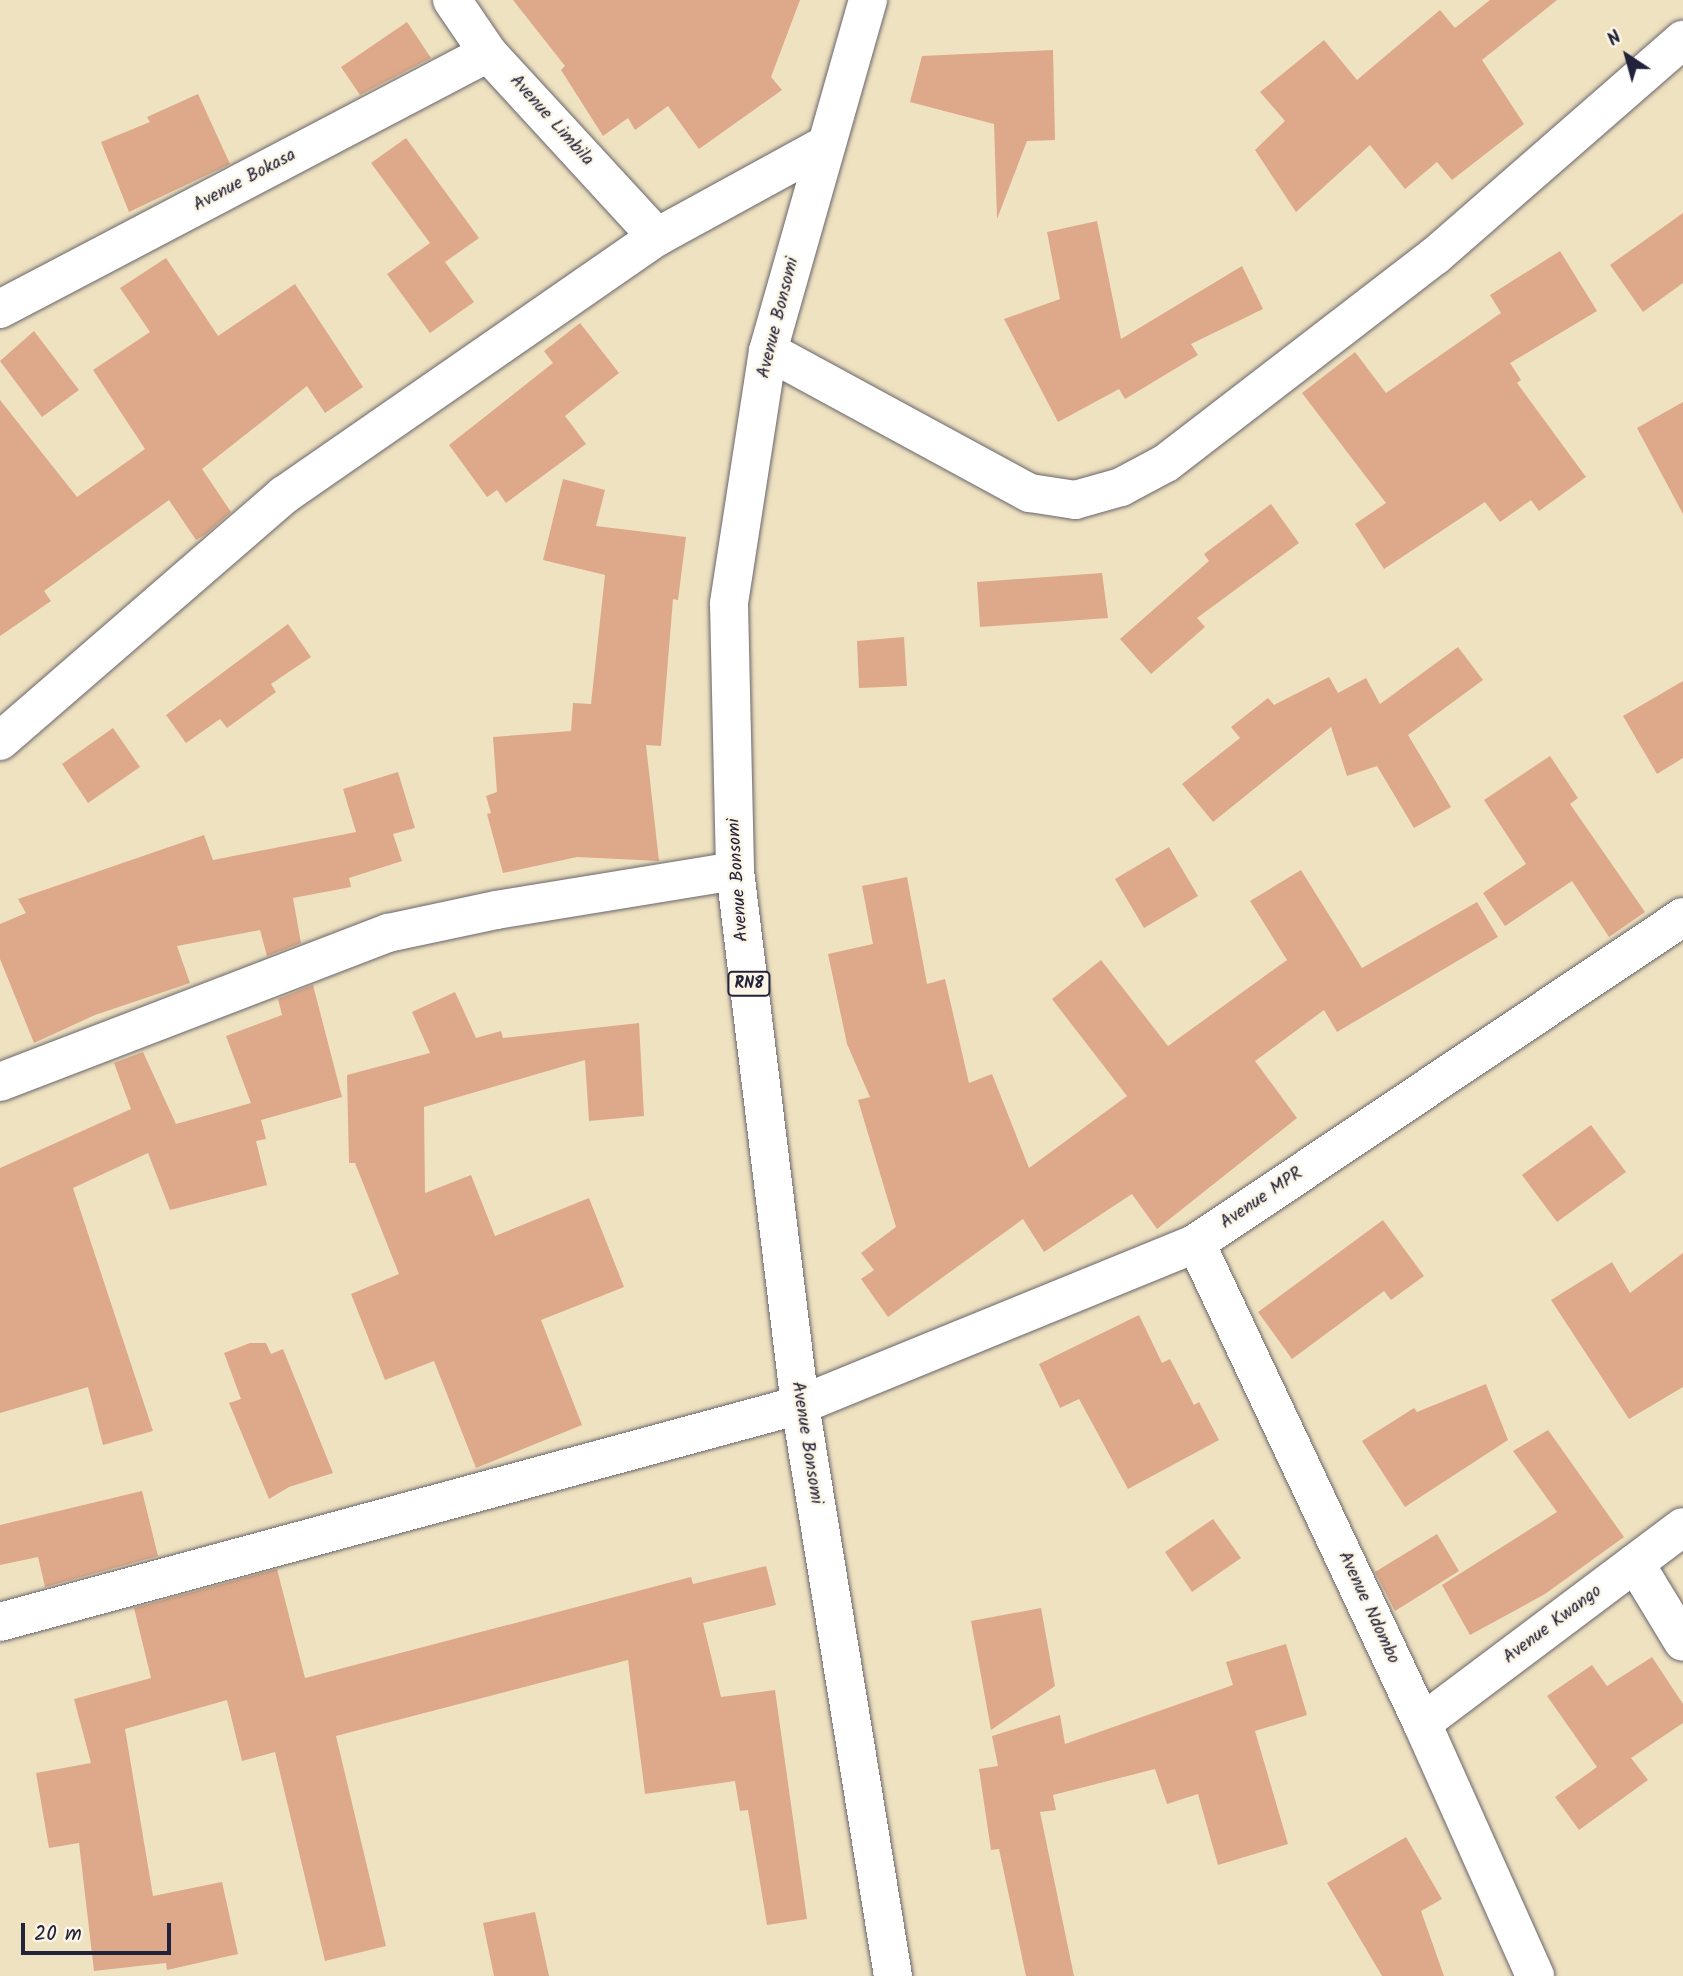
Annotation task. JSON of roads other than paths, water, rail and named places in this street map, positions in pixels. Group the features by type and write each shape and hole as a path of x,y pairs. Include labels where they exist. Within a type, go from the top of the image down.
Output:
{"street":[{"name":"Avenue Limbila","path":"452,0 488,52 657,237"},
{"name":"Avenue Bonsomi","path":"868,0 768,351 729,604 735,871 800,1405 893,1976"},
{"path":"768,351 1030,493 1074,500 1121,487 1166,463 1435,256 1683,40"},
{"name":"Avenue Bokasa","path":"0,309 488,52"},
{"path":"0,741 284,495 657,237 825,145"},
{"path":"0,1082 388,933 495,910 735,871"},
{"name":"Avenue MPR","path":"0,1622 800,1405 1196,1243 1683,917"},
{"name":"Avenue Ndombo","path":"1196,1243 1422,1723 1535,1976"},
{"name":"Avenue Kwango","path":"1422,1723 1683,1527"},
{"path":"1635,1563 1683,1642"}]}
